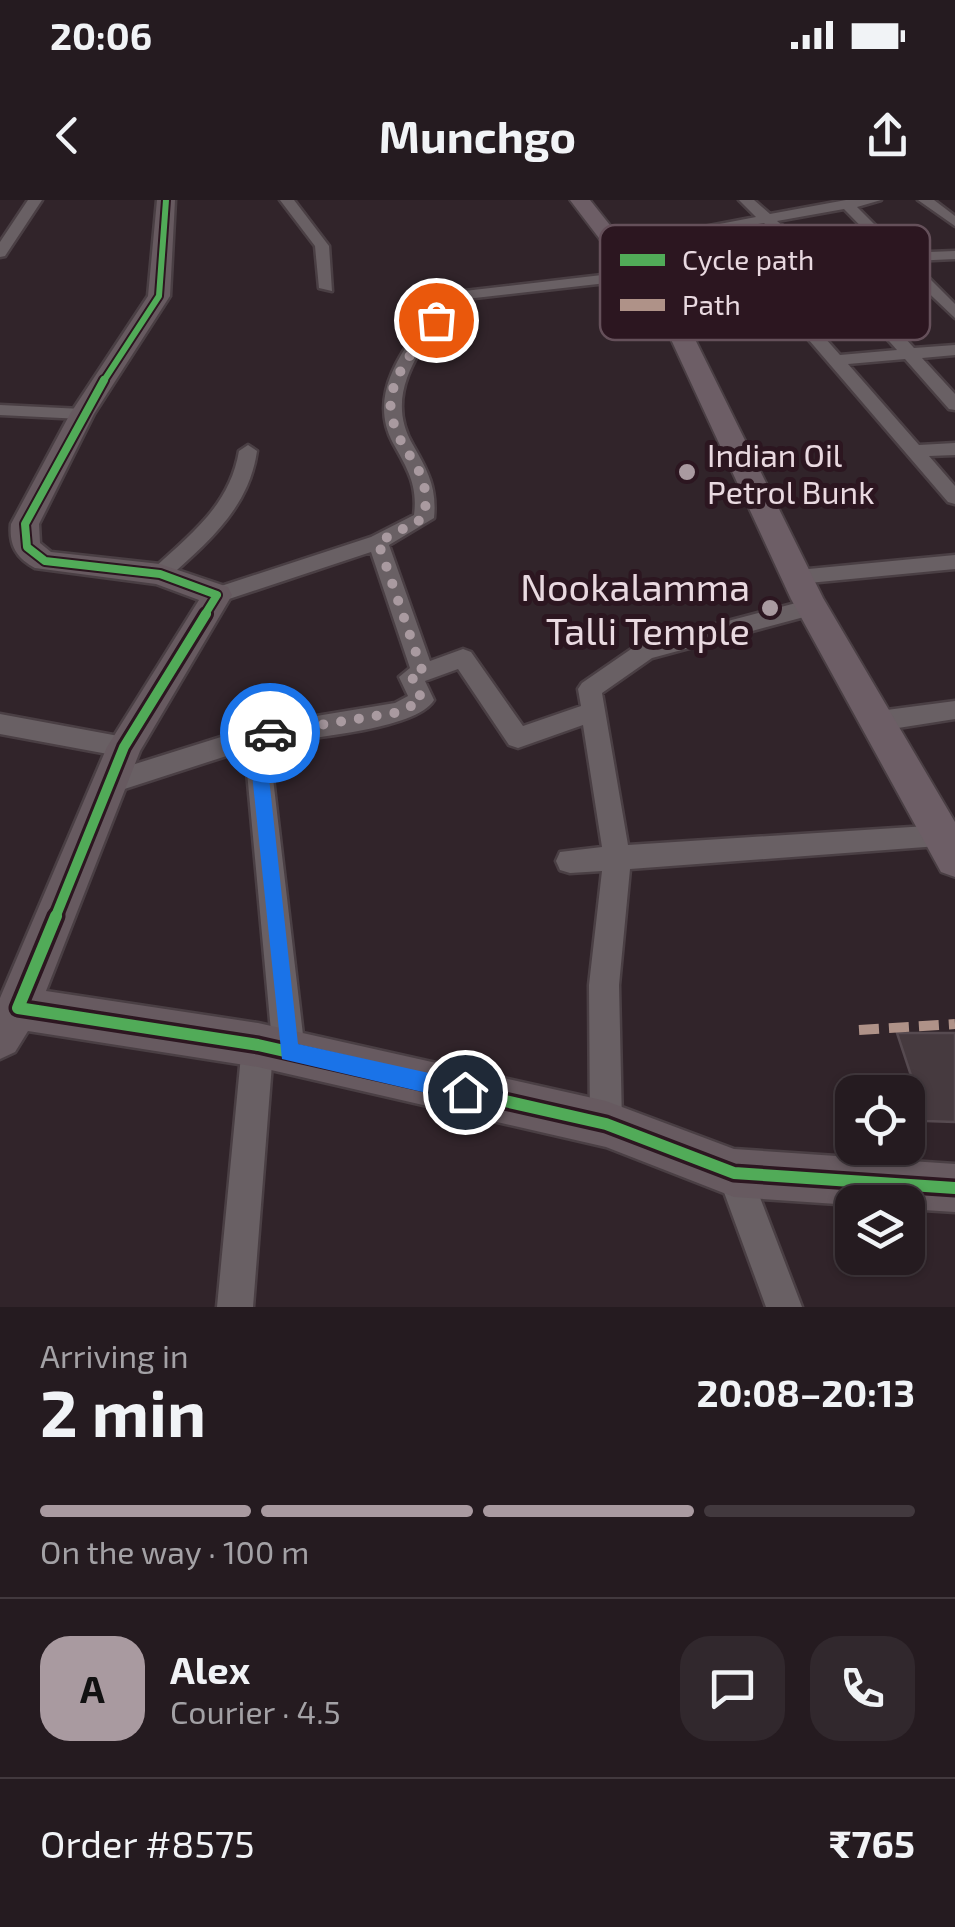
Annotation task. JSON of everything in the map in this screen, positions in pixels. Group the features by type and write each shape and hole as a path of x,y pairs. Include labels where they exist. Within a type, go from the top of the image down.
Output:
{"main road":[{"path":"580,200 601,225"},
{"path":"683,340 811,607 949,848"}],"street":[{"path":"0,252 34,200"},
{"path":"166,200 159,296 82,414 25,524 24,542 29,553 45,560 160,574 217,594 378,542 424,518 428,491 392,418 392,398 403,366 452,296 600,281"},
{"path":"287,200 322,246 327,288"},
{"path":"746,200 774,225"},
{"path":"722,225 874,200"},
{"path":"925,200 955,222"},
{"path":"846,204 869,225"},
{"path":"930,256 955,255"},
{"path":"930,286 955,312"},
{"path":"818,340 955,498"},
{"path":"899,340 955,405"},
{"path":"835,360 955,350"},
{"path":"0,410 82,414"},
{"path":"914,451 955,449"},
{"path":"160,574 232,500 247,479 248,452"},
{"path":"378,542 423,673"},
{"path":"798,577 955,562"},
{"path":"217,594 124,747 6,1017 273,1049 606,1124 734,1173 955,1188"},
{"path":"606,1124 604,985 617,859 590,689 644,651 811,607"},
{"path":"110,783 256,736 400,712 422,700 412,677 464,658 518,738 594,711"},
{"path":"879,722 955,710"},
{"path":"0,724 124,747"},
{"path":"235,1307 273,1049 256,736"},
{"path":"570,861 949,848"},
{"path":"734,1173 784,1307"}],"building":[{"path":"897,1033 955,1033 955,1122 926,1121 925,1075 911,1075"}],"marked path":[{"path":"859,1030 955,1024"}],"cycle path":[{"path":"166,200 159,296 82,414 25,524 25,537 30,551 45,561 160,574 217,595 124,747 18,1008 258,1045 606,1124 734,1173 955,1188"}],"way so far":[{"path":"270,733 400,712 422,700 412,677 423,673 378,542 424,518 428,491 422,471 392,418 392,398 403,366 436,320"}],"place":[{"name":"Indian Oil Petrol Bunk","path":"687,472"},
{"name":"Nookalamma Talli Temple","path":"770,608"}],"route":[{"path":"270,733 256,736 289,1052 465,1092"}]}
